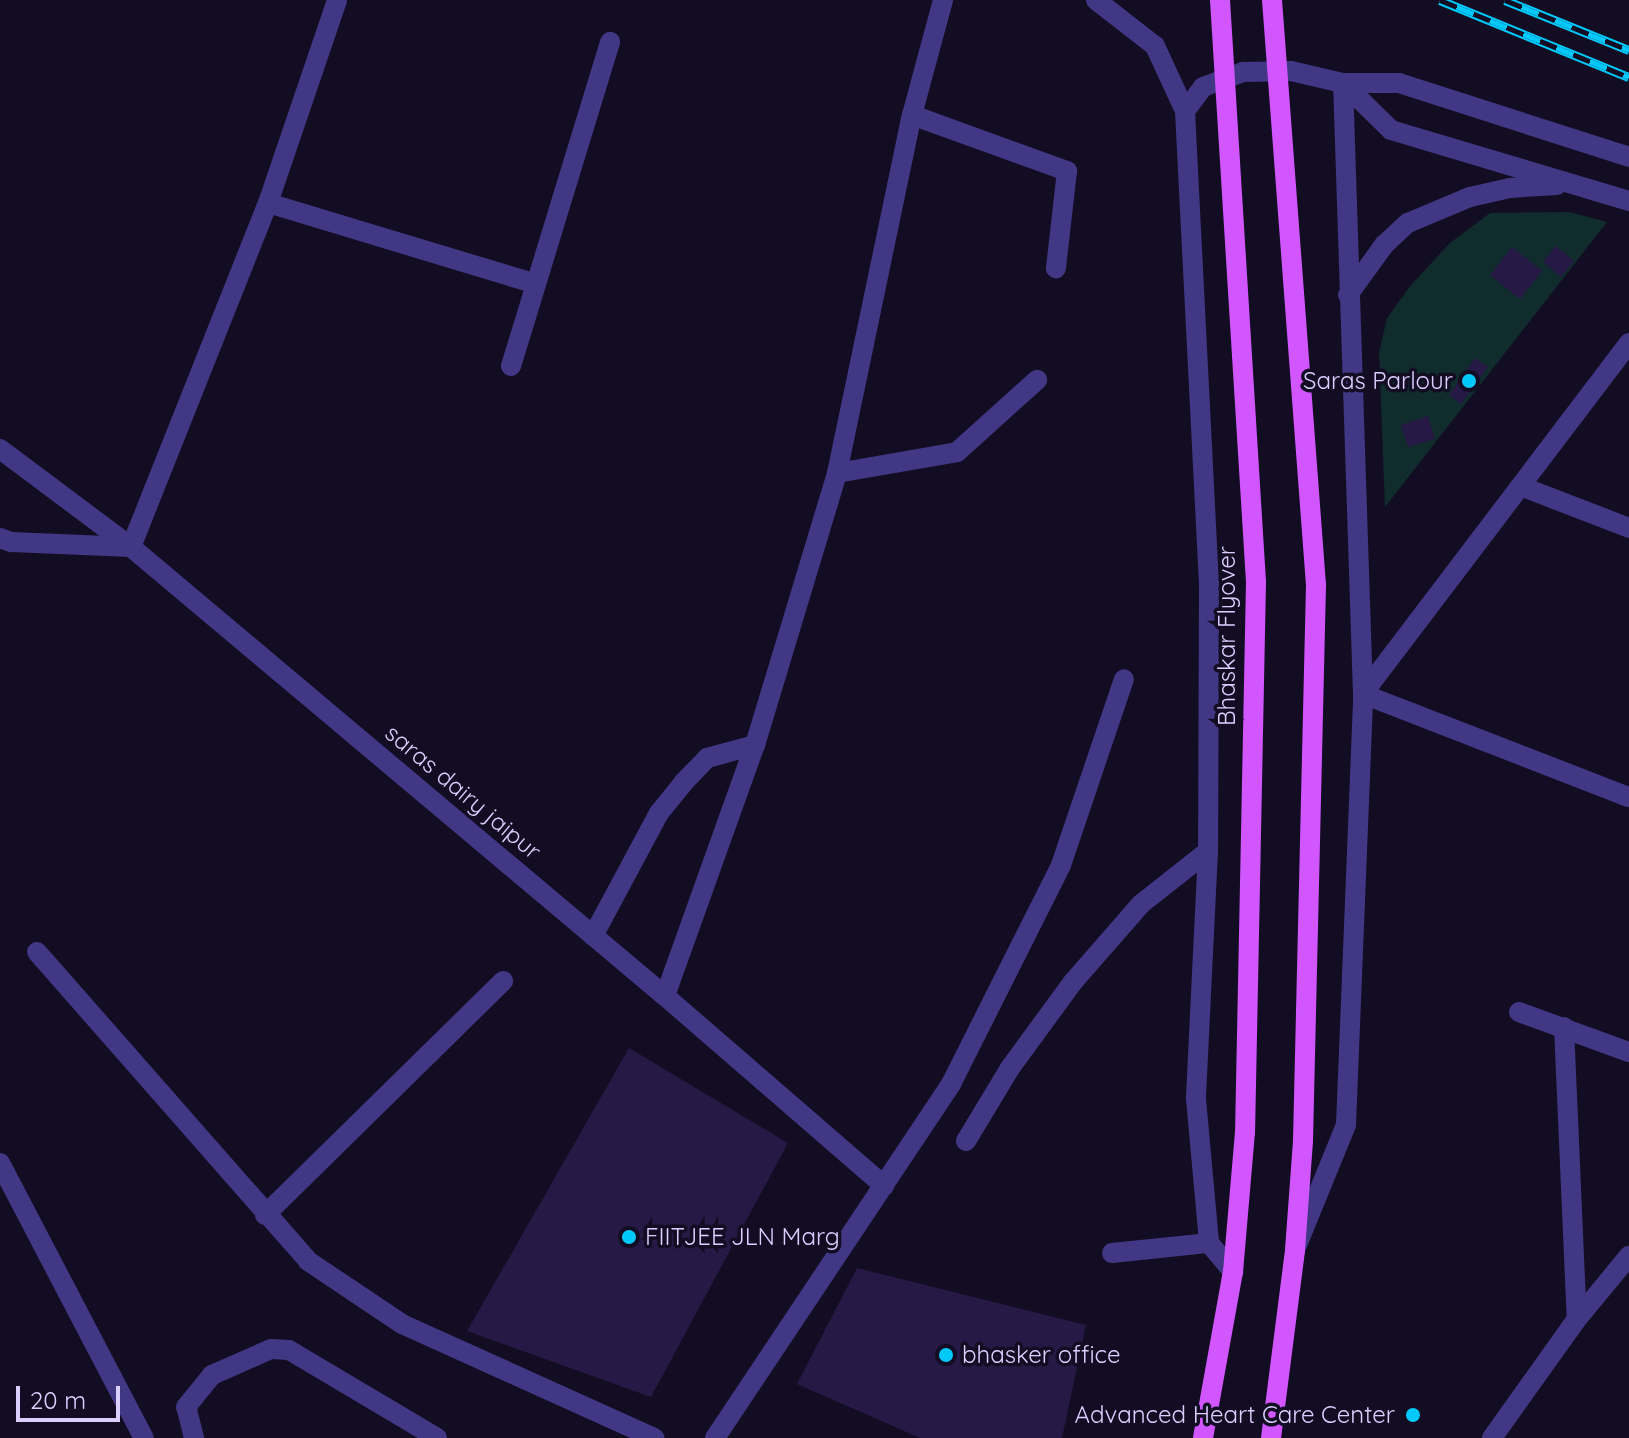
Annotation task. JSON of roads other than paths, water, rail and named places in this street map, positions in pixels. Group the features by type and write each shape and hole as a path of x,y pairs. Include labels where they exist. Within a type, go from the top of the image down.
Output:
{"main road":[{"name":"Bhaskar Flyover","path":"1203,1438 1233,1272 1245,1133 1256,582 1220,0"},
{"path":"1271,1438 1295,1250 1303,1140 1316,585 1272,0"}],"street":[{"path":"0,538 11,542 131,547 268,203 337,0"},
{"path":"665,996 755,745 837,473 912,115 943,0"},
{"path":"1096,0 1155,46 1185,111 1208,520 1208,851 1196,1099 1209,1243 1233,1272"},
{"path":"511,366 610,42"},
{"path":"1185,111 1203,87 1243,72 1291,71 1343,83 1399,83 1629,157"},
{"path":"1343,83 1391,130 1629,201"},
{"path":"1295,1250 1346,1125 1363,694 1343,83"},
{"path":"912,115 1067,171 1056,268"},
{"path":"1348,295 1384,245 1408,223 1470,197 1510,188 1569,184"},
{"path":"268,203 536,284"},
{"path":"1363,694 1523,487 1629,343"},
{"path":"837,473 957,452 1037,380"},
{"name":"saras dairy jaipur","path":"0,449 131,547 665,996 884,1186"},
{"path":"1523,487 1629,528"},
{"path":"715,1438 951,1084 1061,865 1124,679"},
{"path":"1363,694 1629,797"},
{"path":"593,936 659,813 683,783 707,758 755,745"},
{"path":"966,1141 1010,1068 1073,982 1141,904 1208,851"},
{"path":"37,952 308,1261 402,1324 655,1438"},
{"path":"265,1215 503,981"},
{"path":"1519,1012 1629,1052"},
{"path":"1564,1027 1577,1319"},
{"path":"0,1163 144,1438"},
{"path":"1112,1253 1209,1243"},
{"path":"1492,1438 1577,1319 1629,1256"},
{"path":"194,1438 186,1407 212,1375 271,1349 289,1350 437,1438"}],"railway":[{"path":"1440,0 1629,77"},
{"path":"1505,0 1629,50"}],"place":[{"name":"Saras Parlour","path":"1469,381"},
{"name":"FIITJEE JLN Marg","path":"629,1237"},
{"name":"bhasker office","path":"946,1355"},
{"name":"Advanced Heart Care Center","path":"1413,1415"}]}
